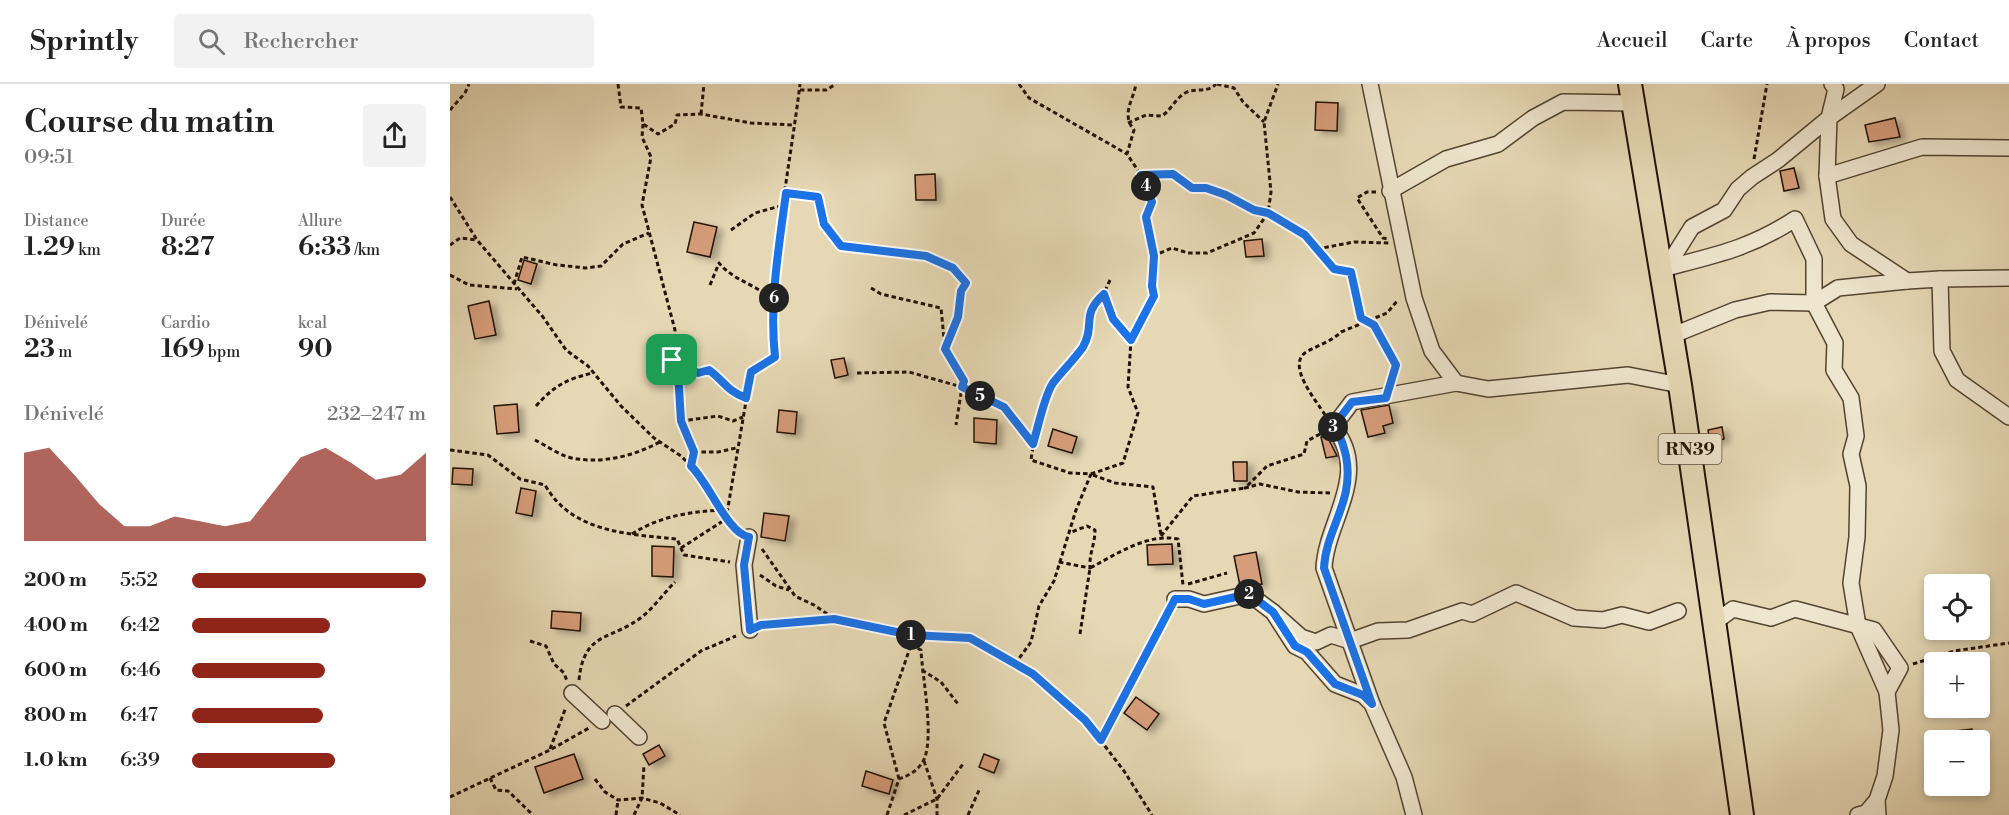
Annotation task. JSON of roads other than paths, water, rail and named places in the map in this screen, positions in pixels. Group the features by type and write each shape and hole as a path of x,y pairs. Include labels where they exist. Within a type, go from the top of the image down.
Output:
{"highway":[{"name":"RN39","path":"1632,94 1665,278 1671,336 1742,815"}],"street":[{"path":"1370,84 1411,288 1432,351 1456,383"},
{"path":"1832,84 1836,88 1829,118 1827,176 1833,219 1851,244 1907,281"},
{"path":"1665,278 1692,227 1724,210 1738,189 1752,177 1778,160 1829,118 1877,84"},
{"path":"1390,191 1446,159 1498,144 1533,118 1563,102 1632,94"},
{"path":"1827,176 1922,147 2009,148"},
{"path":"1665,278 1767,237 1795,219 1814,259 1814,303 1835,343 1834,370 1851,398 1856,435 1851,454 1858,486 1857,537 1851,583 1858,626 1887,692 1891,730 1877,808 1858,815"},
{"path":"1671,336 1735,310 1770,302 1814,303 1838,288 1940,279 2009,278"},
{"path":"1940,279 1942,351 1957,380 2009,417"},
{"path":"1414,815 1404,777 1372,704 1324,568 1325,555 1347,494 1348,468 1343,443 1333,427 1352,402 1386,398 1456,383 1488,389 1629,375 1680,386"},
{"path":"749,537 744,565 750,630"},
{"path":"1175,599 1189,599 1204,604 1249,594 1301,637 1316,642 1331,635 1350,641 1378,631 1408,630 1462,610 1472,614 1516,593 1574,618 1602,620 1622,615 1649,622 1678,610"},
{"path":"1714,621 1733,609 1771,618 1795,609 1874,630 1900,668 1887,692"},
{"path":"1273,612 1295,646 1307,652 1335,684 1363,695 1372,704"},
{"path":"572,693 639,737"}]}
